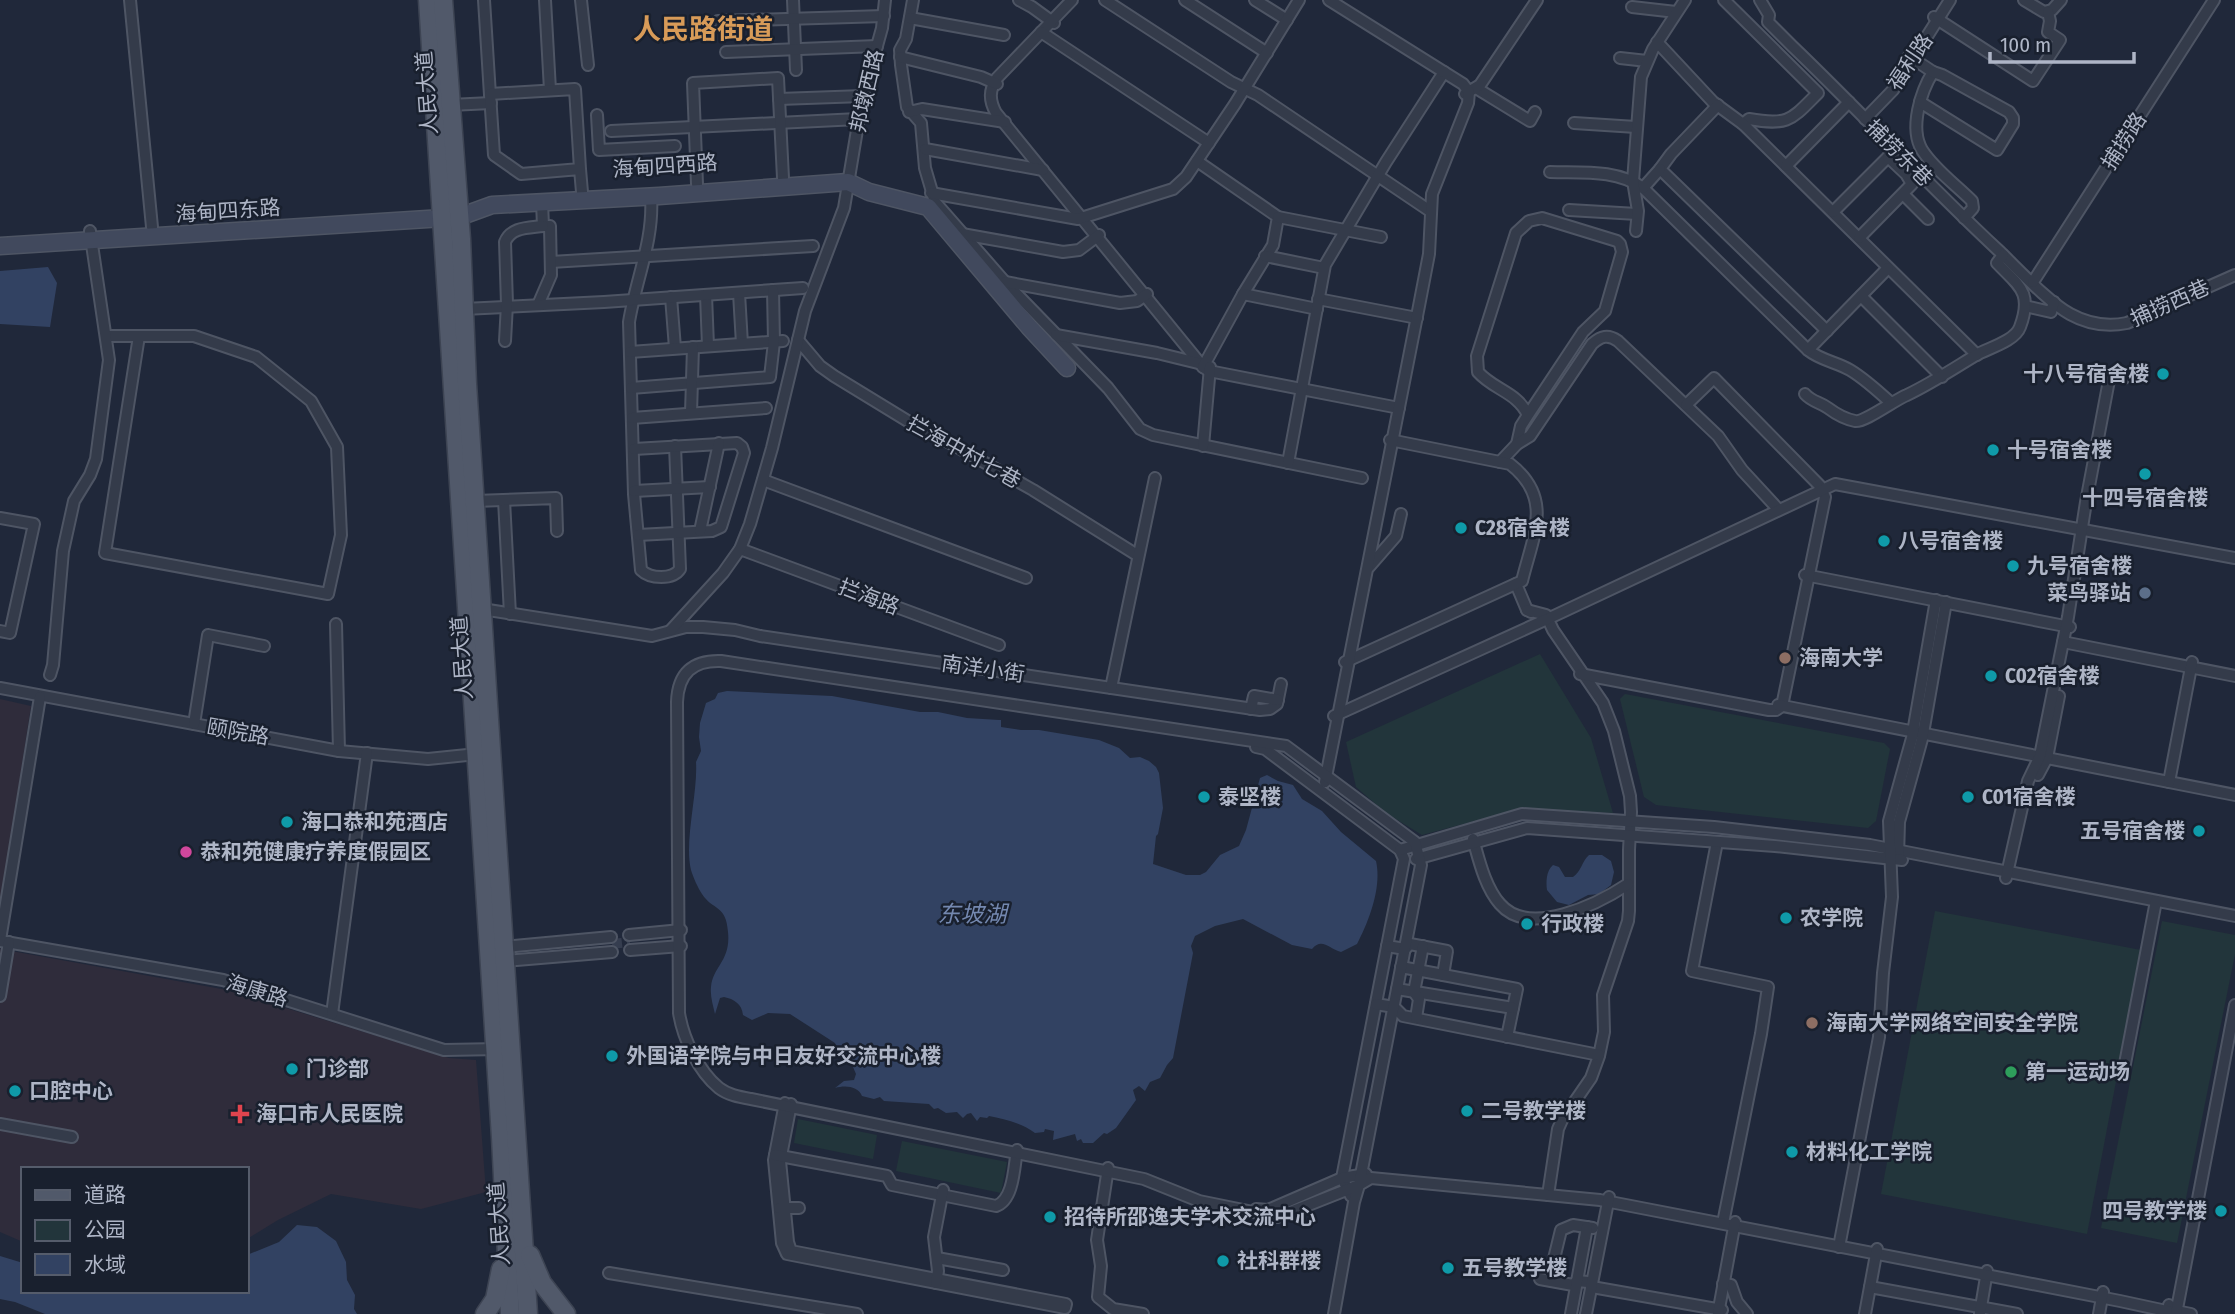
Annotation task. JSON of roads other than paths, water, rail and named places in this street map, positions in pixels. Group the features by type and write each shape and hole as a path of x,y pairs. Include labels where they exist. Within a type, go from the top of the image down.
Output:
{"main road":[{"name":"人民大道","path":"428,0 450,213 464,309 504,954 506,1249 510,1314"},
{"name":"人民大道","path":"443,0 450,105 450,213 477,754 528,1314"},
{"path":"522,1230 536,1273 547,1292 566,1314"},
{"path":"485,1314 495,1299 506,1249"}],"street":[{"path":"130,0 152,227"},
{"path":"484,0 494,155 521,174 580,169"},
{"path":"545,0 550,90"},
{"path":"581,0 587,65"},
{"path":"793,0 796,70"},
{"name":"邦墩西路","path":"849,178 863,96 884,16 885,0"},
{"path":"913,0 906,39 900,50 903,82 909,112 920,120 925,168 931,193 939,209 1005,282 1108,388 1140,429 1150,434 1203,446 1362,478"},
{"path":"1019,0 1053,22"},
{"path":"1074,0 995,83 995,104 1005,122 1205,366"},
{"path":"1105,0 1231,82 1246,87"},
{"path":"1112,0 1429,208"},
{"path":"1185,0 1267,53"},
{"path":"1255,0 1287,20"},
{"path":"931,193 1074,219 1172,190 1182,182 1197,161 1299,0"},
{"path":"1323,0 1463,84 1470,91 1530,121 1535,112"},
{"path":"1329,0 1443,74"},
{"path":"1321,790 1429,254 1429,208 1432,194 1468,103 1470,91 1537,0"},
{"path":"1636,231 1636,127 1641,77 1657,42 1685,0"},
{"path":"1724,0 1816,91"},
{"name":"捕捞东巷","path":"1760,0 1769,15 1768,22 1849,102 1892,153 2033,282"},
{"name":"福利路","path":"1936,19 1945,0"},
{"name":"福利路","path":"1863,117 1894,90 1911,57 1950,0"},
{"path":"2024,0 2044,12 2055,8 2060,0"},
{"name":"捕捞路","path":"2033,282 2214,0"},
{"path":"1632,7 1676,12"},
{"path":"1936,19 2033,81 2060,40 2048,32 2048,12"},
{"path":"718,21 884,16"},
{"path":"910,18 1004,35"},
{"path":"1043,33 1209,143"},
{"path":"1657,42 1718,105 1743,124 1977,355"},
{"path":"726,52 877,46"},
{"path":"900,57 995,83"},
{"path":"1911,57 1933,72 2009,112 2013,124 1997,149 1920,103"},
{"path":"1620,58 1647,61"},
{"path":"1933,72 1920,103 1919,143 1929,158 1972,201 1973,208 1964,218"},
{"path":"1288,463 1324,268 1443,74"},
{"path":"697,184 693,83 778,78 783,178"},
{"path":"1743,124 1749,119 1770,122 1787,121 1795,117 1827,80"},
{"path":"450,105 550,90 575,89 582,192"},
{"path":"779,99 863,96"},
{"path":"1786,166 1849,102"},
{"path":"1638,185 1660,169 1718,105"},
{"path":"909,112 922,109 1005,122"},
{"path":"597,115 599,150 675,146"},
{"path":"618,149 614,131 859,119"},
{"path":"1574,123 1636,127"},
{"path":"925,149 1044,170"},
{"path":"1833,212 1892,153 1912,184 1859,238"},
{"path":"1197,161 1278,217 1381,237"},
{"path":"1660,169 1827,331"},
{"path":"1550,173 1610,174 1638,185 1808,350 1860,377 1891,403"},
{"name":"海甸四西路","path":"450,213 492,197 783,178 849,178"},
{"path":"668,633 723,573 740,549 763,480 815,282 844,208 849,178 869,192 928,207 1067,368"},
{"name":"海甸四西路","path":"450,213 492,205 651,197 849,178"},
{"path":"1903,194 1928,219"},
{"path":"651,197 650,234 629,321 634,491 641,570 643,574 650,576 674,575 680,569 675,446"},
{"path":"542,202 543,226"},
{"path":"1569,210 1637,214"},
{"name":"海甸四东路","path":"0,246 152,227 450,213"},
{"name":"海甸四东路","path":"0,237 90,236 450,213"},
{"path":"1203,446 1205,366 1243,294 1273,245 1278,217"},
{"path":"1528,415 1517,399 1482,377 1476,365 1478,347 1516,233 1530,221 1542,218 1620,244 1622,252 1605,311 1604,336"},
{"path":"505,341 507,307 504,249 508,236 513,231 550,226 551,275 538,305"},
{"path":"961,233 1063,253 1079,250 1098,236"},
{"path":"50,675 63,551 74,501 90,475 96,459 109,360 90,236"},
{"path":"551,262 813,246"},
{"path":"1805,394 1815,403 1825,405 1837,416 1856,422 1942,377 2017,332 2025,306 2025,294 1997,263 2003,255"},
{"path":"1265,256 1324,268"},
{"path":"1808,350 1888,268"},
{"name":"捕捞西巷","path":"2033,282 2071,315 2116,326 2138,319 2235,275"},
{"path":"1005,282 1120,303 1134,302 1146,295"},
{"path":"464,309 803,288"},
{"path":"631,388 770,377 778,341 773,290"},
{"path":"739,293 742,344"},
{"path":"1243,294 1415,317"},
{"path":"706,295 708,346"},
{"path":"1861,296 1942,377"},
{"path":"671,298 675,348"},
{"path":"2025,306 2051,312 2054,302"},
{"path":"1517,444 1521,426 1528,415 1583,332 1605,311"},
{"path":"1056,335 1157,353 1205,366 1397,405"},
{"path":"106,336 139,336 194,336 256,357 311,401 337,447 341,535 328,594 105,553 139,336"},
{"path":"1604,336 1618,341 1718,436 1742,470 1777,508"},
{"path":"1500,462 1517,444 1530,436 1592,344 1604,336"},
{"name":"拦海中村七巷","path":"798,340 820,366 866,396 924,431 985,462 1137,555"},
{"path":"630,352 778,341"},
{"path":"691,413 693,347"},
{"path":"2010,876 2044,755 2084,526 2116,376"},
{"path":"1686,405 1714,378 1809,475 1818,489 1819,499 1807,575 1778,703"},
{"path":"632,418 766,408"},
{"path":"1347,661 1522,581 1538,513 1536,498 1522,473 1510,464 1391,441"},
{"path":"98,442 122,445"},
{"path":"700,531 719,443"},
{"path":"634,449 737,443 743,447 744,453 724,524 718,530 638,535"},
{"path":"1111,688 1155,478"},
{"path":"1337,712 1545,618 1836,479 1959,504 2235,552"},
{"path":"763,480 1026,578"},
{"path":"634,491 710,487"},
{"path":"475,501 556,498 557,531"},
{"path":"504,500 510,614"},
{"path":"1365,573 1396,536 1401,514"},
{"path":"0,517 34,524 10,633 0,631"},
{"path":"2084,526 2235,558"},
{"name":"拦海路","path":"740,549 999,645"},
{"path":"1807,575 2068,626"},
{"path":"1516,584 1527,610 1545,618 1603,703 1614,731 1630,796 1628,921 1603,995 1604,1032 1599,1055 1591,1078 1558,1129 1549,1193"},
{"path":"1841,1245 1882,1038 1897,898 1895,855 1899,822 1941,601"},
{"name":"南洋小街","path":"482,609 652,636 686,627 734,630 1251,709 1270,709 1278,701 1281,684"},
{"path":"336,624 339,751"},
{"path":"194,723 208,635 264,646"},
{"path":"2066,640 2235,673"},
{"path":"1334,1314 1354,1202 1360,1179 1422,862 1415,842 1286,746 722,661 708,661 685,673 677,693 679,1017 688,1044 698,1062 725,1092 1151,1177 1214,1200 1265,1210 1342,1178 1360,1179 1549,1193 1610,1200 1988,1274 2172,1306 2179,1313"},
{"path":"2170,779 2191,665"},
{"path":"679,938 681,693 689,676 709,666 1265,748 1402,855 1420,858 1527,828 1629,835 1895,855 2155,904 2235,916"},
{"path":"1579,671 1778,703 2170,779 2235,788"},
{"name":"颐院路","path":"0,688 339,751 428,759 477,754"},
{"path":"0,996 3,941 40,697"},
{"path":"332,1014 367,753"},
{"path":"2170,779 2235,795"},
{"path":"1354,1202 1342,1178 1402,855 1416,845 1527,814 1739,829 1870,845 1895,855"},
{"path":"1470,829 1486,879 1495,897 1506,910 1523,918 1543,919 1562,914 1599,901 1628,884"},
{"path":"1577,1280 1588,1282 1593,1289 1720,1313 1768,987 1692,971 1717,842"},
{"path":"2155,904 2235,923"},
{"path":"2124,1069 2155,904"},
{"path":"634,942 679,938"},
{"name":"海康路","path":"3,941 223,980 444,1050 503,1049"},
{"path":"504,954 612,944"},
{"path":"1405,949 1410,944 1447,951 1443,975"},
{"path":"1387,946 1405,949"},
{"path":"1416,1018 1419,999 1414,992 1423,946"},
{"path":"1401,967 1517,989 1507,1037"},
{"path":"1397,989 1513,1007"},
{"path":"1376,1004 1394,1007 1403,1016 1599,1055"},
{"path":"2179,1313 2235,1005"},
{"path":"2179,1313 2235,1033"},
{"path":"788,1105 779,1153 782,1245 790,1256 936,1281 1066,1304 1065,1308 936,1281"},
{"path":"0,1124 72,1137"},
{"path":"779,1153 887,1177 892,1185 993,1200 1000,1199 1004,1192 1015,1151"},
{"path":"1105,1169 1144,1179 1213,1204 1271,1217 1286,1216 1348,1190 1360,1179"},
{"path":"1105,1169 1092,1240 1097,1271 1094,1297 1101,1305 1121,1314"},
{"path":"1105,1169 1097,1232 1097,1251 1101,1266 1098,1297 1113,1309 1143,1314"},
{"path":"936,1281 934,1237 943,1193"},
{"path":"1588,1314 1610,1200"},
{"path":"781,1208 799,1208"},
{"path":"1552,1267 1561,1230 1573,1225 1605,1230"},
{"path":"1571,1314 1587,1227"},
{"path":"1867,1314 1878,1252"},
{"path":"937,1258 1003,1270"},
{"path":"609,1273 857,1314"},
{"path":"1983,1312 1988,1274"},
{"path":"1541,1279 1573,1285 1577,1280"},
{"path":"1725,1284 1731,1285 1737,1302 1747,1314"},
{"path":"1871,1289 1983,1312 2017,1314"},
{"path":"2101,1314 2104,1295"}],"water":[{"path":"48,267 57,283 50,327 0,324 0,271"},
{"name":"东坡湖","path":"727,691 832,696 920,712 1001,720 1001,727 1099,740 1119,748 1130,758 1140,757 1149,761 1159,773 1163,808 1153,864 1186,875 1206,872 1220,855 1239,846 1260,778 1267,775 1293,785 1302,799 1322,811 1341,832 1376,861 1376,893 1370,914 1357,944 1341,952 1322,944 1312,949 1292,945 1243,919 1215,926 1195,936 1191,946 1193,953 1173,1058 1160,1078 1150,1082 1145,1091 1139,1086 1133,1090 1136,1100 1116,1128 1104,1133 1093,1143 1083,1143 1081,1139 1077,1141 1075,1134 1053,1140 1054,1131 1045,1129 1044,1132 1035,1133 1019,1124 989,1116 980,1117 977,1121 971,1113 963,1118 957,1112 946,1113 929,1104 884,1101 880,1097 874,1099 862,1096 858,1090 851,1087 835,1088 844,1081 854,1080 856,1074 850,1060 835,1043 790,1014 768,1013 752,1020 743,1015 737,1003 724,997 720,998 715,1014 711,987 727,950 727,923 722,912 706,899 697,886 691,870 689,845 696,762 701,751 700,723 706,703 715,699 718,693"},
{"path":"1589,855 1602,855 1611,861 1614,872 1611,885 1599,894 1588,895 1569,905 1557,902 1547,890 1547,877 1551,867 1559,867 1565,877 1573,877"},
{"path":"297,1225 317,1227 336,1241 346,1262 347,1280 355,1295 354,1309 357,1314 45,1314 0,1299 0,1256 21,1262 21,1293 248,1293 248,1255 279,1242"}],"tunnel":[{"path":"612,944 630,942"}],"place":[{"name":"十八号宿舍楼","path":"2163,374"},
{"name":"十号宿舍楼","path":"1993,450"},
{"name":"十四号宿舍楼","path":"2145,474"},
{"name":"C28宿舍楼","path":"1461,528"},
{"name":"八号宿舍楼","path":"1884,541"},
{"name":"九号宿舍楼","path":"2013,566"},
{"name":"菜鸟驿站","path":"2145,593"},
{"name":"海南大学","path":"1785,658"},
{"name":"C02宿舍楼","path":"1991,676"},
{"name":"泰坚楼","path":"1204,797"},
{"name":"C01宿舍楼","path":"1968,797"},
{"name":"海口恭和苑酒店","path":"287,822"},
{"name":"五号宿舍楼","path":"2199,831"},
{"name":"恭和苑健康疗养度假园区","path":"186,852"},
{"name":"农学院","path":"1786,918"},
{"name":"行政楼","path":"1527,924"},
{"name":"海南大学网络空间安全学院","path":"1812,1023"},
{"name":"外国语学院与中日友好交流中心楼","path":"612,1056"},
{"name":"门诊部","path":"292,1069"},
{"name":"第一运动场","path":"2011,1072"},
{"name":"口腔中心","path":"15,1091"},
{"name":"二号教学楼","path":"1467,1111"},
{"name":"海口市人民医院","path":"240,1114"},
{"name":"材料化工学院","path":"1792,1152"},
{"name":"四号教学楼","path":"2221,1211"},
{"name":"招待所邵逸夫学术交流中心","path":"1050,1217"},
{"name":"社科群楼","path":"1223,1261"},
{"name":"五号教学楼","path":"1448,1268"}],"district":[{"name":"人民路街道","path":"703,29"}]}
